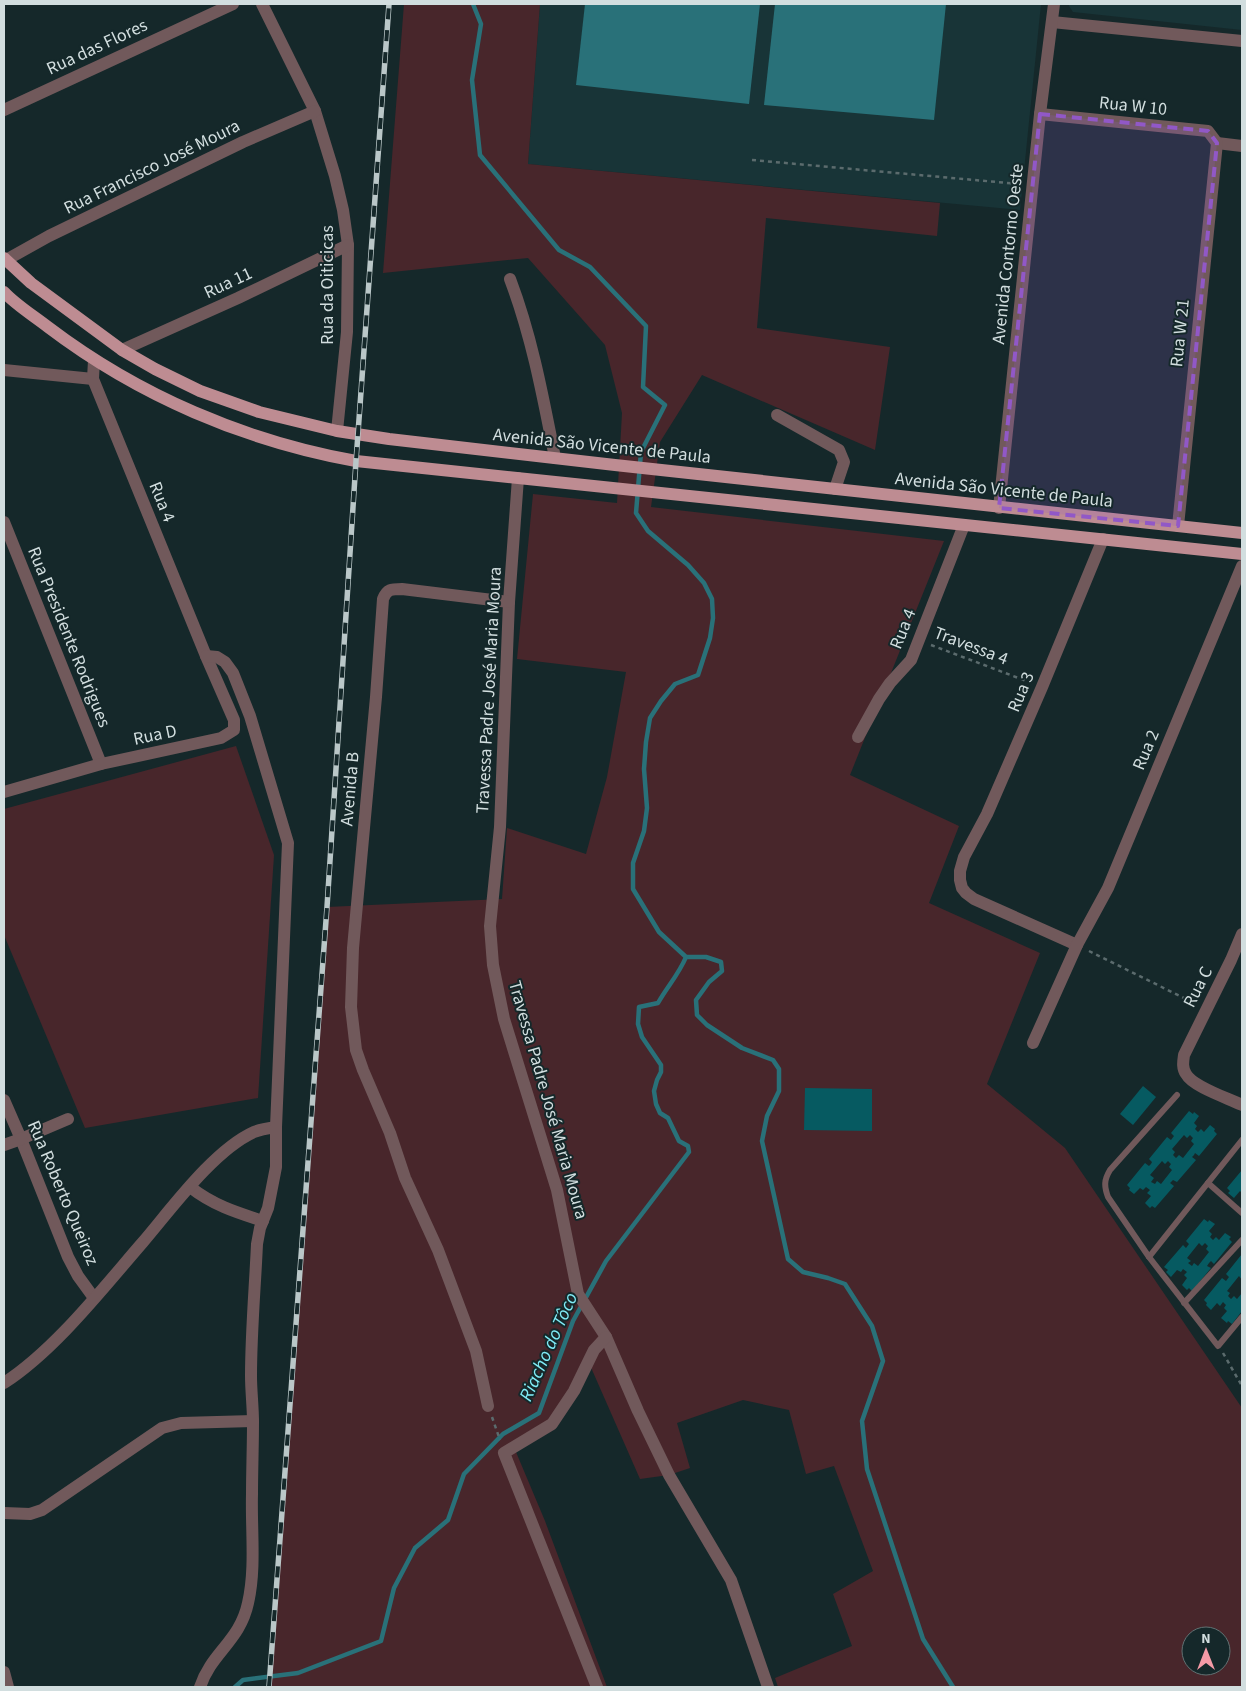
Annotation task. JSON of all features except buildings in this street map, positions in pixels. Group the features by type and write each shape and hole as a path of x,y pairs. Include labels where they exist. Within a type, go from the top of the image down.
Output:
{"main road":[{"name":"Avenida São Vicente de Paula","path":"5,259 31,283 122,350 200,391 259,412 337,432 684,473 1242,533"},
{"path":"4,292 94,360 193,413 257,437 356,461 1242,554"},
{"path":"792,508 795,484"}],"street":[{"name":"Rua das Flores","path":"4,110 233,4"},
{"name":"Rua da Oiticicas","path":"262,4 315,111 343,210 348,245 347,332 337,432"},
{"name":"Avenida Contorno Oeste","path":"999,508 1040,114 1054,4"},
{"path":"1052,22 1242,41"},
{"name":"Rua Francisco José Moura","path":"5,259 243,142 315,111"},
{"name":"Rua W 10","path":"1040,114 1208,131 1217,143"},
{"path":"1217,143 1242,146"},
{"name":"Rua W 21","path":"1178,526 1217,143"},
{"name":"Rua 11","path":"122,350 238,298 348,245"},
{"path":"510,279 524,317 542,390 555,458"},
{"name":"Rua 4","path":"94,360 93,379 206,656"},
{"path":"4,370 93,379"},
{"path":"777,415 839,450 844,462 835,489"},
{"name":"Travessa Padre José Maria Moura","path":"518,478 509,602 500,827 490,926 493,965 504,1019 557,1190 578,1294 606,1337 638,1411 669,1475 731,1580 768,1687"},
{"name":"Rua Presidente Rodrigues","path":"4,522 101,764"},
{"name":"Rua 4","path":"858,737 879,698 911,660 964,525"},
{"name":"Rua 3","path":"1077,944 974,899 962,888 960,871 964,856 986,814 1042,687 1103,539"},
{"name":"Rua 2","path":"1033,1043 1077,944 1108,888 1242,566"},
{"name":"Avenida B","path":"488,1406 476,1351 438,1250 405,1178 390,1133 362,1070 356,1050 352,1007 353,948 383,599 386,592 391,589 509,602"},
{"path":"200,1687 204,1675 214,1660 239,1630 248,1602 253,1555 251,1376 257,1244 262,1221 268,1208 276,1167 288,843 250,716 233,673 226,662 217,657 206,656"},
{"name":"Rua D","path":"4,792 101,764 221,738 234,730 234,720 206,656"},
{"name":"Rua C","path":"1242,934 1184,1055 1182,1066 1186,1075 1194,1082 1242,1105"},
{"name":"Rua Roberto Queiroz","path":"4,1100 68,1257 78,1276 94,1298"},
{"path":"4,1145 68,1119"},
{"path":"4,1383 53,1342 94,1298 190,1187 221,1155 238,1141 255,1131 276,1127"},
{"path":"190,1187 205,1199 224,1208 262,1221"},
{"path":"597,1687 504,1453 552,1424 574,1391 594,1350 606,1337"},
{"path":"4,1513 30,1514 42,1510 162,1428 182,1423 253,1421"},
{"path":"4,1672 8,1687"}],"lane":[{"path":"1177,1095 1110,1170 1105,1179 1104,1187 1108,1197 1149,1257 1218,1346 1242,1317"},
{"path":"1149,1257 1242,1140"},
{"path":"1208,1184 1242,1212"},
{"path":"1184,1303 1242,1240"}],"path":[{"path":"752,160 1033,185"},
{"name":"Travessa 4","path":"918,639 1042,687"},
{"path":"1077,944 1206,1010"},
{"path":"1218,1346 1242,1386"},
{"path":"488,1406 504,1453"}],"highlighted area":[{"path":"1040,114 1208,131 1217,143 1178,526 999,508"}],"shaded area":[{"path":"404,4 540,4 528,164 940,203 937,236 766,218 757,328 890,347 875,450 702,375 660,442 651,507 944,541 850,775 959,826 929,903 1040,953 987,1084 1065,1148 1242,1408 1242,1687 778,1687 775,1678 852,1646 833,1594 873,1571 834,1466 806,1474 789,1410 743,1400 677,1423 690,1468 669,1475 640,1479 589,1363 555,1427 516,1452 545,1521 607,1687 269,1687 327,907 502,899 507,828 586,854 607,777 626,672 517,659 533,494 617,503 622,413 605,345 528,258 383,273"},
{"path":"540,4 1041,4 1020,210 528,164"},
{"path":"1069,4 1242,4 1242,30 1073,12"},
{"path":"236,746 274,855 258,1098 85,1128 4,935 4,809"}],"water":[{"path":"585,4 760,4 749,104 576,85"},
{"path":"775,4 946,4 934,120 764,105"}],"waterway":[{"path":"473,4 481,24 472,80 480,155 559,250 590,267 646,326 643,387 665,405 641,452 636,513 648,531 688,565 704,583 712,599 713,618 710,638 698,675 675,684 650,718 644,769 647,808 644,831 633,863 633,889 659,932 686,957 706,957 721,962 722,971 709,982 696,1000 697,1015 707,1025 742,1048 773,1060 779,1069 779,1091 767,1116 762,1141 788,1259 803,1272 845,1284 872,1326 883,1361 862,1421 867,1469 923,1639 953,1687"},
{"name":"Riacho do Tôco","path":"235,1687 243,1680 298,1673 381,1641 394,1588 415,1548 448,1520 464,1474 503,1434 539,1413 573,1321 606,1261 689,1152 688,1146 679,1141 668,1118 660,1113 656,1104 654,1091 661,1072 661,1065 642,1037 638,1024 639,1007 658,1003 686,957"}],"railway":[{"path":"269,1687 327,907 356,461 389,4"}]}
